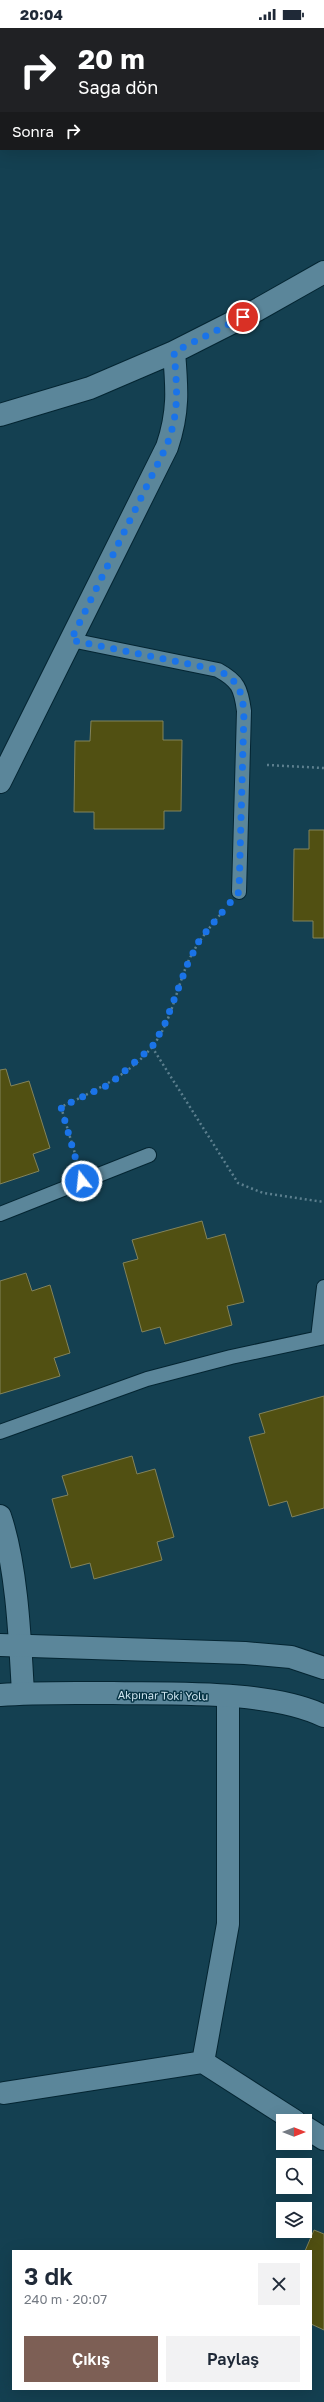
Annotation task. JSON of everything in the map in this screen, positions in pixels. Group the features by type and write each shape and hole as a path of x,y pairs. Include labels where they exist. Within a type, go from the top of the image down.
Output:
{"street":[{"path":"0,415 90,388 174,352 257,310 324,272"},
{"path":"0,782 166,447 175,425 178,402 174,352"},
{"path":"0,1516 10,1556 10,1645 23,1693"},
{"path":"10,1645 245,1653 291,1657 324,1668"},
{"name":"Akpınar Toki Yolu","path":"0,1695 23,1693 228,1696 281,1703 309,1709 324,1716"},
{"path":"203,2062 228,1924 228,1696"},
{"path":"4,2093 203,2062 284,2114"},
{"path":"312,2131 324,2139"}],"lane":[{"path":"71,640 218,670 233,679 242,695 244,711 239,892"},
{"path":"0,1214 149,1155"},
{"path":"0,1432 147,1379 231,1357 321,1337 324,1287"}],"path":[{"path":"242,764 324,768"},
{"path":"82,1181 61,1107 110,1084 152,1047 164,1026 188,963 200,939 239,892"},
{"path":"152,1047 238,1183 263,1193 324,1202"}],"building":[{"path":"91,721 163,721 163,740 182,740 181,811 164,811 164,829 94,829 94,812 74,812 75,741 90,741"},
{"path":"309,830 324,830 324,938 313,938 313,921 293,921 294,849 309,849"},
{"path":"6,1069 11,1086 29,1081 50,1148 33,1154 39,1171 0,1184 0,1070"},
{"path":"202,1221 207,1239 225,1234 244,1302 227,1306 232,1325 165,1344 160,1327 142,1332 123,1263 138,1259 132,1240"},
{"path":"26,1273 32,1291 50,1285 70,1353 54,1358 60,1376 0,1394 0,1281"},
{"path":"324,1396 324,1508 292,1517 287,1501 269,1506 249,1437 265,1433 259,1414"},
{"path":"132,1456 137,1474 155,1469 174,1537 157,1542 162,1560 94,1579 90,1563 71,1568 52,1499 68,1495 62,1476"},
{"path":"314,2230 324,2234 324,2330 312,2324 312,2250 305,2250 311,2238 312,2238"}],"route":[{"path":"82,1181 61,1107 110,1084 152,1047 164,1026 188,963 200,939 239,892 244,711 242,695 233,679 218,670 71,640 166,447 175,425 178,402 174,352 243,317"}]}
